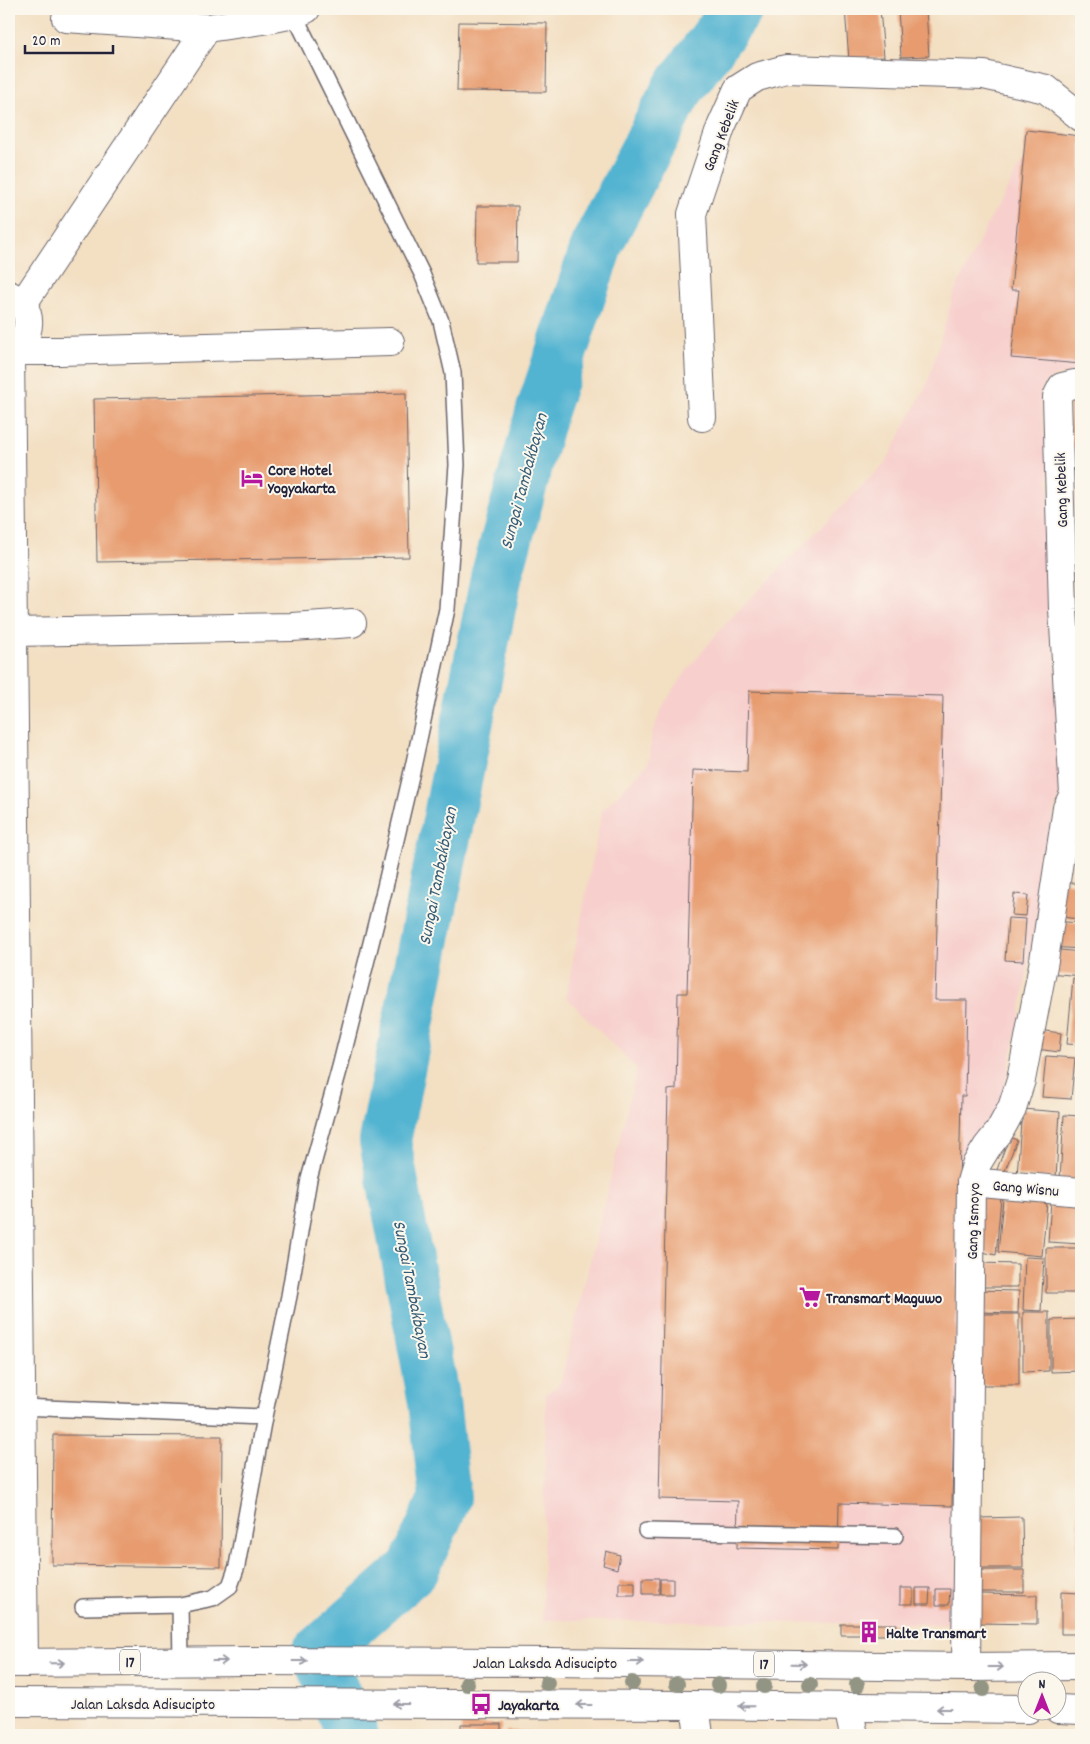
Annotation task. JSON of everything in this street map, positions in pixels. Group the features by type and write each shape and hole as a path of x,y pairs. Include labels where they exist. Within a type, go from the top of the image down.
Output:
{"main road":[{"path":"66,18 198,27 269,19 300,11"},
{"path":"16,1663 21,1407 14,1316 11,665 13,632 10,464 16,350 26,335 29,325 27,314 15,299 198,27"},
{"name":"Gang Kebelik","path":"702,417 692,214 721,127 738,88 757,77 786,69 984,75 1046,88 1081,116"},
{"path":"16,350 390,342"},
{"name":"Gang Kebelik","path":"1078,794 1063,609 1057,397 1062,387 1081,384"},
{"path":"13,632 292,627 352,623"},
{"name":"Gang Ismoyo","path":"966,1667 971,1182 976,1165 999,1132 1012,1108 1021,1080 1044,960 1067,808 1078,794"},
{"name":"Gang Wisnu","path":"971,1182 1081,1192"},
{"name":"Jalan Laksda Adisucipto","path":"16,1663 252,1661 635,1662 966,1667 1081,1666"},
{"name":"Jalan Laksda Adisucipto","path":"9,1702 695,1705 1018,1709"},
{"path":"695,1705 699,1735"},
{"path":"848,1707 854,1735"},
{"path":"1068,1709 1081,1710"}],"lane":[{"path":"83,1607 180,1605 213,1598 230,1586 237,1566 264,1417 289,1296 309,1179 340,1067 385,887 447,609 457,466 453,373 441,321 422,274 300,11"},
{"path":"21,1407 264,1417"},
{"path":"646,1531 895,1536"},
{"path":"180,1605 181,1662"}],"shaded area":[{"name":"Transmart Maguwo","path":"1026,130 1081,136 1081,376 1057,375 1046,382 1040,393 1049,474 1061,798 1055,806 1020,1014 1002,1099 986,1132 963,1152 957,1624 542,1620 546,1394 560,1384 637,1069 566,997 602,811 648,763 652,733 665,702 711,641 728,621 886,462 928,382 954,293 986,227 1023,161"}],"building":[{"path":"845,9 880,9 884,57 849,60"},
{"path":"898,9 926,9 929,56 901,57"},
{"path":"459,22 547,23 546,92 457,91"},
{"path":"1026,130 1081,136 1081,364 1011,358 1019,290 1011,290"},
{"path":"477,206 518,206 517,262 476,262"},
{"path":"1070,392 1081,393 1081,453 1068,453"},
{"name":"Core Hotel Yogyakarta","path":"406,393 409,557 97,562 94,399"},
{"path":"1077,539 1081,540 1081,578 1076,578"},
{"path":"749,691 943,696 935,1000 967,1000 965,1096 961,1096 952,1506 839,1503 838,1550 737,1548 738,1501 659,1499 668,1090 676,1089 678,993 687,993 693,770 747,772"},
{"path":"1062,882 1081,884 1081,919 1059,917"},
{"path":"1014,894 1028,895 1026,916 1012,915"},
{"path":"1008,918 1026,919 1023,961 1005,960"},
{"path":"1052,921 1081,923 1081,949 1050,947"},
{"path":"1051,949 1081,952 1081,976 1049,973"},
{"path":"1073,978 1081,979 1081,1045 1067,1044"},
{"path":"1038,1030 1061,1033 1059,1052 1036,1049"},
{"path":"1046,1056 1075,1058 1071,1099 1042,1097"},
{"path":"1022,1109 1060,1112 1056,1178 1017,1176"},
{"path":"1064,1115 1081,1116 1081,1180 1060,1179"},
{"path":"1009,1137 1017,1140 1002,1178 995,1175"},
{"path":"982,1197 1001,1197 996,1255 978,1251"},
{"path":"1003,1199 1047,1203 1042,1256 998,1252"},
{"path":"1051,1201 1081,1203 1081,1244 1048,1242"},
{"path":"1046,1248 1081,1248 1081,1293 1046,1293"},
{"path":"1025,1257 1044,1258 1041,1311 1023,1310"},
{"path":"977,1263 1018,1264 1018,1287 977,1287"},
{"path":"976,1290 1019,1291 1018,1313 976,1312"},
{"path":"1023,1312 1049,1312 1049,1371 1023,1372"},
{"path":"977,1314 1019,1314 1019,1385 976,1385"},
{"path":"1081,1319 1081,1371 1051,1372 1051,1320"},
{"path":"53,1435 222,1436 221,1567 52,1565"},
{"path":"1079,1485 1081,1485 1081,1564 1076,1564"},
{"path":"1022,1517 1023,1568 979,1568 978,1518"},
{"path":"606,1551 620,1555 617,1569 603,1565"},
{"path":"978,1570 1024,1570 1024,1592 979,1592"},
{"path":"643,1578 659,1578 659,1594 643,1594"},
{"path":"660,1579 673,1579 673,1594 660,1594"},
{"path":"619,1582 635,1582 635,1595 619,1595"},
{"path":"900,1588 913,1588 913,1604 900,1604"},
{"path":"916,1588 930,1588 929,1604 916,1604"},
{"path":"936,1589 950,1589 949,1605 936,1605"},
{"path":"1061,1592 1081,1593 1081,1634 1061,1634"},
{"path":"978,1594 1037,1595 1037,1624 978,1623"},
{"name":"Halte Transmart","path":"841,1624 897,1624 896,1635 841,1635"},
{"path":"461,1724 501,1724 501,1735 461,1735"},
{"path":"506,1731 530,1731 530,1735 506,1735"}],"waterway":[{"name":"Sungai Tambakbayan","path":"353,1735 317,1654 413,1569 445,1498 434,1402 385,1141 496,578 542,410 598,242 676,92 737,9"}],"place":[{"name":"Core Hotel Yogyakarta","path":"252,478"},
{"name":"Transmart Maguwo","path":"810,1297"},
{"name":"Halte Transmart","path":"869,1632"},
{"name":"Jayakarta","path":"481,1704"}]}
